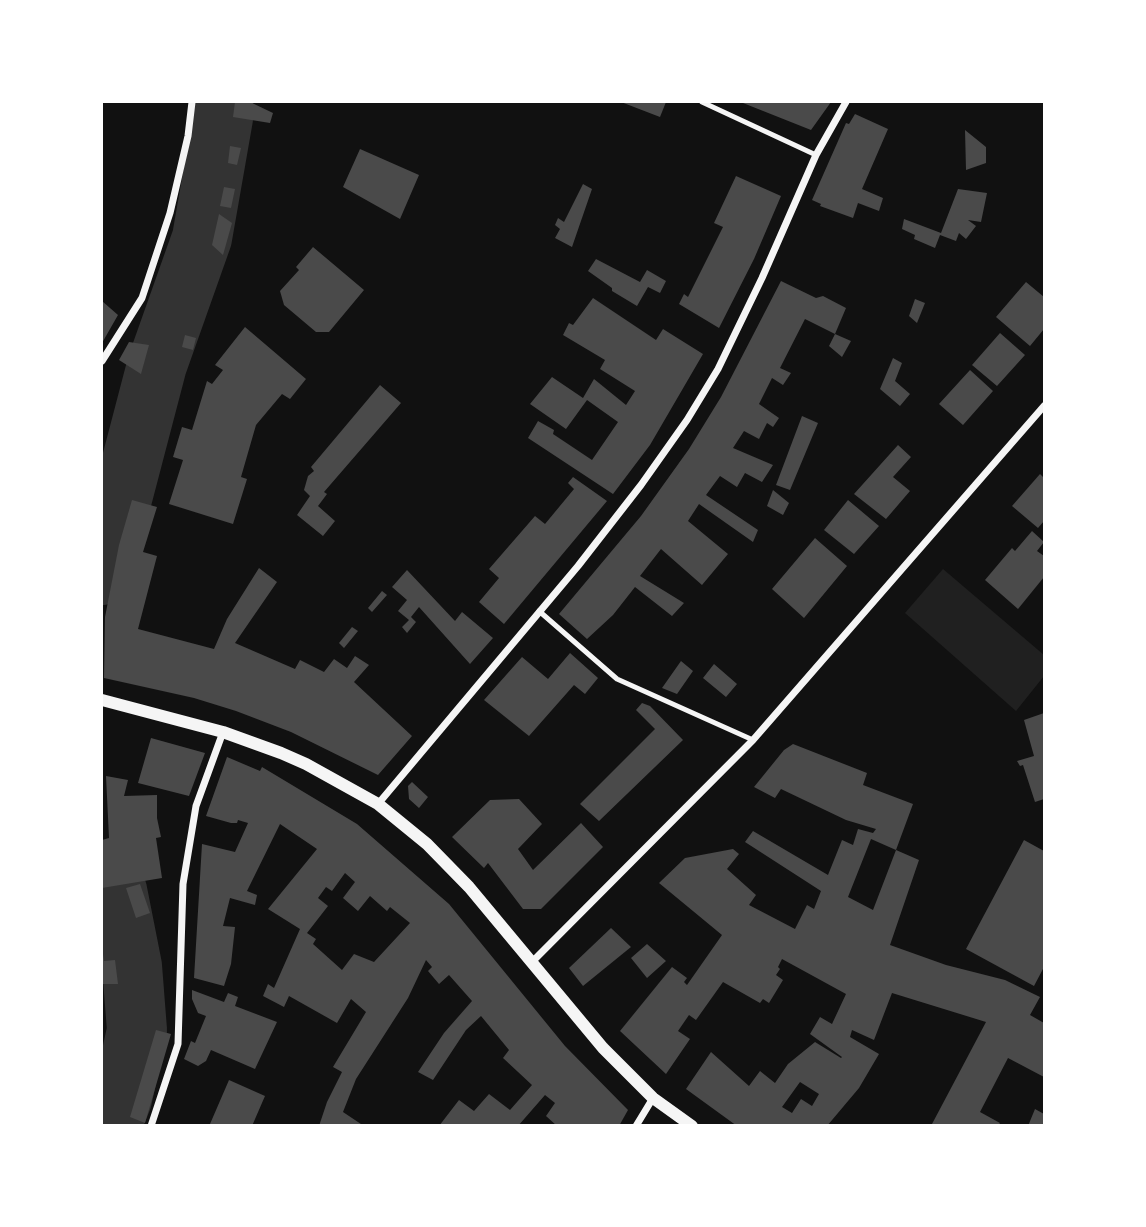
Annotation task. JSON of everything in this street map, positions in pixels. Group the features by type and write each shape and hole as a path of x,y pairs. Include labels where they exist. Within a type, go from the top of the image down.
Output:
{"street":[{"path":"102,361 142,298 170,213 188,136 192,102"},
{"path":"377,804 641,485 694,410 718,369 762,278 816,155 846,102"},
{"path":"533,961 752,740 1045,406"},
{"path":"105,701 223,732 306,764 377,804 427,844 469,887 603,1048 653,1098 692,1125"},
{"path":"151,1125 178,1044 183,884 196,806 223,732"},
{"path":"636,1125 653,1098"}],"lane":[{"path":"702,102 816,155"},
{"path":"539,611 617,679 752,740"}],"shaded area":[{"path":"943,569 1044,655 1044,676 1016,711 905,613"}],"building":[{"path":"235,102 250,102 273,113 270,123 233,117"},
{"path":"621,102 666,102 660,117"},
{"path":"744,102 831,102 811,130"},
{"path":"855,114 888,129 862,189 883,198 879,211 858,203 853,218 820,206 821,204 812,200 846,123 849,124"},
{"path":"965,130 986,147 986,163 966,170"},
{"path":"230,146 241,148 237,165 228,163"},
{"path":"360,149 419,175 400,219 343,187"},
{"path":"736,176 781,196 754,259 719,328 679,304 684,294 688,297 723,227 714,223"},
{"path":"583,184 592,189 572,247 555,238 560,229 555,225 558,218 564,222"},
{"path":"224,187 235,189 231,208 220,206"},
{"path":"958,189 987,193 981,222 968,220 976,226 966,239 959,233 956,241 940,235 935,248 914,239 915,235 902,229 904,219 941,233"},
{"path":"219,214 232,223 223,255 212,245"},
{"path":"313,247 364,290 329,332 316,332 284,305 280,291 299,270 296,267"},
{"path":"596,259 640,282 647,270 666,281 660,293 648,287 637,306 612,291 612,288 588,271"},
{"path":"781,281 816,298 823,296 846,308 835,334 805,319 780,368 791,373 783,385 772,378 759,404 779,418 773,427 767,423 759,439 744,431 733,448 773,465 762,482 745,473 737,487 720,476 706,495 758,530 753,542 699,504 688,521 728,554 702,585 661,549 640,576 684,603 672,616 635,587 613,615 587,639 559,614 641,516 689,449 721,397"},
{"path":"1026,282 1044,297 1044,329 1030,346 996,317"},
{"path":"593,298 656,340 663,329 703,354 650,445 613,494 528,438 538,421 592,460 618,422 587,400 566,429 530,404 552,377 583,398 594,379 626,405 635,391 600,369 605,360 563,335 569,323 573,325"},
{"path":"915,299 925,303 917,323 909,316"},
{"path":"102,301 118,315 102,343"},
{"path":"245,327 306,379 290,399 282,394 256,425 241,477 247,479 233,524 169,504 183,460 173,457 182,427 192,430 207,381 212,384 223,370 215,365"},
{"path":"1000,333 1025,355 997,386 972,365"},
{"path":"835,334 851,341 842,357 829,346"},
{"path":"185,335 196,338 193,350 182,347"},
{"path":"129,342 149,345 141,374 119,360"},
{"path":"893,358 902,363 895,381 910,394 900,406 880,389"},
{"path":"970,370 993,391 963,425 939,404"},
{"path":"380,385 401,403 324,492 327,494 318,506 335,521 323,536 297,515 310,496 304,490 308,476 314,471 311,467"},
{"path":"802,416 818,423 790,490 776,485"},
{"path":"898,445 911,457 893,477 910,491 886,519 854,494"},
{"path":"1040,474 1044,478 1044,521 1038,528 1012,506"},
{"path":"573,477 607,501 504,624 479,602 499,578 489,569 535,516 545,524 574,489 568,483"},
{"path":"773,490 789,503 783,515 767,506"},
{"path":"132,500 157,507 143,552 157,556 138,629 214,649 227,619 259,568 277,582 235,643 295,669 300,660 324,672 334,659 347,668 355,656 369,665 354,682 412,736 378,775 291,732 236,711 194,698 104,678 105,617 119,545"},
{"path":"848,500 879,526 854,554 824,530"},
{"path":"1032,531 1044,542 1037,551 1044,556 1044,577 1018,609 985,580 1012,548 1015,551"},
{"path":"815,538 847,566 804,618 772,589"},
{"path":"407,570 455,621 462,612 493,638 470,664 419,607 411,617 416,622 407,633 402,627 409,620 398,611 407,600 392,587"},
{"path":"382,591 387,595 372,612 368,608"},
{"path":"352,627 358,631 344,648 339,643"},
{"path":"570,653 598,678 585,694 574,685 529,736 484,700 522,657 548,679"},
{"path":"681,661 693,671 677,694 662,688"},
{"path":"714,664 737,684 726,697 703,678"},
{"path":"642,703 650,706 683,740 599,821 580,804 655,729 636,710"},
{"path":"1044,713 1044,799 1035,802 1023,765 1020,766 1017,761 1034,756 1024,720"},
{"path":"151,738 205,753 189,796 138,783"},
{"path":"793,744 867,773 863,785 913,804 896,850 919,860 890,945 946,965 1005,980 1040,997 1030,1015 1044,1023 1044,1077 1008,1058 980,1112 1000,1123 998,1126 932,1124 986,1022 892,993 874,1040 852,1030 850,1037 879,1054 859,1088 827,1126 737,1126 686,1089 711,1052 749,1086 760,1071 775,1083 788,1064 815,1042 842,1057 810,1034 820,1017 832,1024 846,994 782,959 776,975 783,980 769,1003 763,999 760,1003 723,982 696,1020 689,1015 678,1031 690,1039 666,1074 620,1031 672,967 687,978 684,982 687,985 722,935 659,883 685,858 733,849 739,854 727,869 756,895 749,905 795,929 807,905 814,909 821,891 745,842 753,831 828,875 842,840 853,845 858,829 873,833 876,829 846,820 781,789 775,798 754,787 784,750","holes":["871,839 896,850 873,910 848,897","800,1082 819,1094 812,1106 801,1099 792,1113 782,1107"]},
{"path":"227,757 260,771 262,767 357,824 449,904 565,1046 628,1110 619,1126 557,1126 546,1116 555,1103 545,1095 518,1126 439,1126 459,1100 474,1111 489,1094 510,1110 532,1085 503,1058 509,1050 481,1016 466,1030 433,1080 418,1072 444,1033 472,1001 449,975 439,984 428,971 432,967 426,960 408,998 356,1079 343,1112 364,1126 319,1126 342,1072 333,1067 366,1012 351,999 337,1023 289,996 284,1007 263,996 268,984 274,988 300,929 268,909 317,849 280,824 247,891 257,895 255,905 230,898 223,926 235,927 231,964 224,986 194,978 202,844 235,852 248,823 238,820 237,823 231,823 206,816","holes":["345,873 355,882 343,898 358,911 370,896 387,911 390,907 410,923 374,962 354,954 342,970 313,944 316,939 307,933 328,906 318,898 326,887 332,891"]},
{"path":"106,776 128,780 124,796 157,795 157,818 161,837 156,838 162,878 102,888 102,840 109,838"},
{"path":"412,782 428,797 419,808 409,799 408,786"},
{"path":"519,799 542,824 518,849 533,870 581,823 603,847 541,909 523,909 488,863 484,868 452,837 490,800"},
{"path":"1024,840 1044,851 1044,967 1034,986 966,949"},
{"path":"140,884 150,913 136,918 126,888"},
{"path":"611,928 631,947 583,986 569,968"},
{"path":"647,944 666,961 647,978 631,958"},
{"path":"102,954 104,961 115,960 118,984 102,984"},
{"path":"192,990 224,1002 228,993 238,997 235,1006 277,1022 255,1069 211,1050 206,1061 198,1066 184,1059 191,1041 195,1043 206,1016 198,1013 192,999"},
{"path":"156,1030 171,1034 145,1123 130,1117"},
{"path":"229,1080 265,1096 252,1126 210,1124"},
{"path":"1035,1109 1044,1114 1044,1126 1028,1126"}],"waterway":[{"path":"102,575 157,365 202,238 223,118 223,102"},
{"path":"111,1126 122,1099 137,1030 132,966 117,890"}]}
